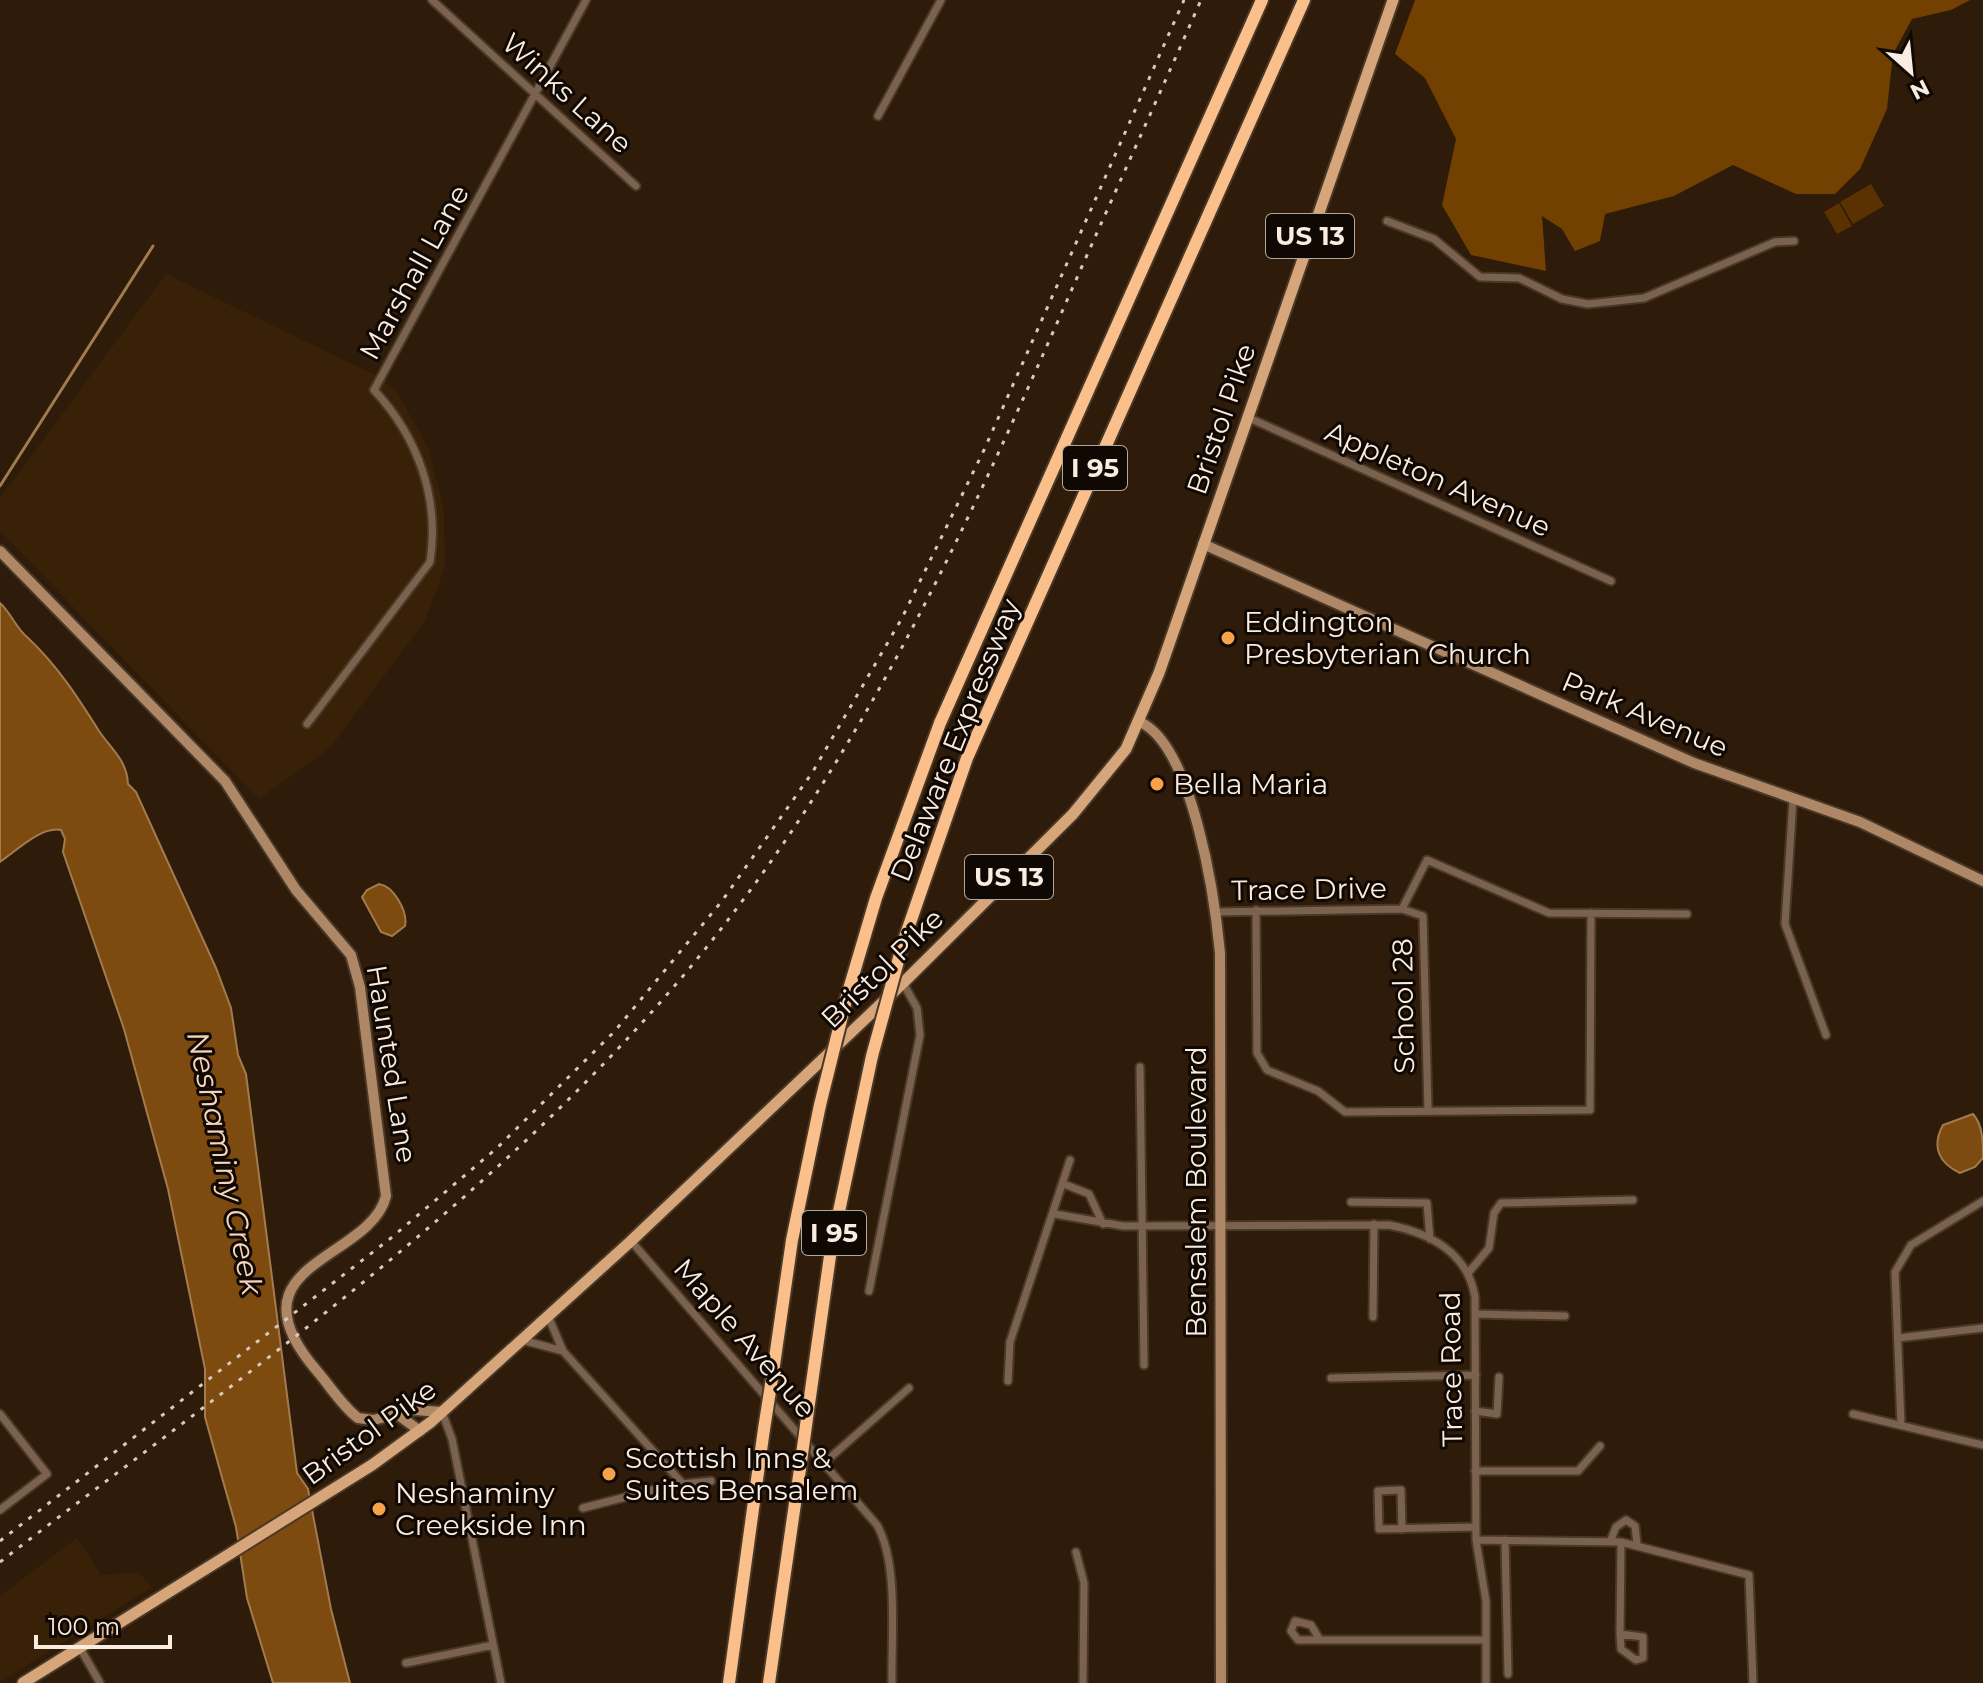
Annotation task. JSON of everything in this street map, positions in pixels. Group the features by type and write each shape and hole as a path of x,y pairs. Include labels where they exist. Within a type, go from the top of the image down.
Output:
{"highway":[{"name":"Delaware Expressway","path":"729,1683 792,1240 847,996 902,821 945,711 1262,0"},
{"name":"Delaware Expressway","path":"769,1683 831,1249 872,1056 903,943 967,758 1304,0"}],"main road":[{"name":"Bristol Pike","path":"23,1683 328,1493 420,1431 631,1241 903,983 1091,795 1119,759 1140,722 1393,0"}],"street":[{"name":"Winks Lane","path":"432,0 636,186"},
{"name":"Marshall Lane","path":"307,724 430,562 435,532 426,480 405,430 374,390 586,0"},
{"path":"878,116 941,0"},
{"path":"1387,221 1434,239 1480,277 1519,278 1562,299 1588,304 1644,298 1775,242 1794,241"},
{"name":"Appleton Avenue","path":"1247,417 1611,581"},
{"name":"Park Avenue","path":"1203,544 1694,763 1860,822 1983,881"},
{"name":"Haunted Lane","path":"0,551 225,781 296,890 351,955 360,987 386,1196 376,1217 299,1277 292,1290 289,1314 301,1350 354,1415 368,1421 415,1410 442,1412"},
{"name":"Bensalem Boulevard","path":"1140,722 1159,733 1189,800 1207,859 1216,912 1221,972 1218,1227 1221,1683"},
{"path":"1793,799 1785,924 1826,1035"},
{"name":"School 28","path":"1428,1109 1423,916 1402,909 1427,860 1549,913 1687,914"},
{"name":"Trace Drive","path":"1216,912 1402,909"},
{"name":"School 28","path":"1256,910 1257,1053 1267,1070 1318,1091 1345,1112 1590,1110 1591,913"},
{"path":"869,1291 920,1035 917,1008 903,983"},
{"path":"1140,1067 1144,1365"},
{"path":"1008,1381 1010,1342 1055,1214 1070,1160"},
{"path":"1064,1184 1089,1194 1103,1224"},
{"path":"1469,1272 1489,1248 1494,1213 1501,1203 1633,1200"},
{"path":"1901,1425 1893,1285 1905,1252 1926,1234 1983,1201"},
{"path":"1351,1202 1427,1203 1430,1239"},
{"name":"Trace Road","path":"1055,1214 1103,1224 1143,1226 1218,1227 1271,1223 1395,1226 1430,1239 1456,1255 1469,1272 1475,1314 1476,1540 1486,1601 1486,1683"},
{"path":"1373,1317 1374,1224"},
{"name":"Maple Avenue","path":"631,1241 868,1512 884,1536 889,1563 892,1683"},
{"path":"1475,1314 1565,1316"},
{"path":"548,1316 563,1351 682,1483"},
{"path":"1898,1338 1983,1328"},
{"path":"522,1340 563,1351"},
{"path":"1331,1378 1476,1375"},
{"path":"1475,1411 1497,1414 1499,1377"},
{"path":"824,1463 909,1388"},
{"path":"442,1412 452,1439 501,1683"},
{"path":"0,1414 47,1474 0,1510"},
{"path":"397,1414 420,1431"},
{"path":"1853,1414 1983,1445"},
{"path":"1475,1471 1578,1471 1600,1446"},
{"path":"583,1508 682,1483 711,1481"},
{"path":"1402,1529 1401,1490 1378,1491 1378,1528 1402,1529 1476,1527"},
{"path":"1610,1542 1616,1527 1626,1520 1635,1526 1637,1544"},
{"path":"1476,1540 1637,1544 1749,1575 1753,1683"},
{"path":"1505,1540 1508,1674"},
{"path":"1620,1634 1621,1542"},
{"path":"1076,1552 1084,1583 1083,1683"},
{"path":"1320,1640 1486,1640"},
{"path":"406,1663 493,1645"},
{"path":"80,1648 100,1683"}],"shaded area":[{"path":"1415,0 1970,0 1951,10 1912,19 1893,54 1887,109 1860,169 1835,194 1796,194 1733,165 1674,196 1605,214 1600,241 1575,251 1562,229 1542,216 1546,271 1471,255 1442,205 1456,139 1425,78 1395,54"},
{"path":"1871,184 1884,206 1853,224 1840,202"},
{"path":"1839,203 1852,226 1837,234 1824,212"},
{"path":"166,274 375,375 396,390 429,450 444,510 445,567 425,621 330,748 259,799 0,531 0,498"},
{"path":"77,1538 101,1575 139,1572 152,1587 0,1682 0,1596"}],"water":[{"name":"Neshaminy Creek","path":"0,603 57,670 122,761 128,784 136,792 231,1008 238,1055 246,1074 297,1473 308,1489 331,1609 350,1683 273,1683 247,1598 236,1527 205,1417 205,1369 168,1189 124,1029 63,852 65,839 61,830 45,832 0,862"},
{"path":"379,884 395,894 404,914 405,926 392,936 381,932 362,897 367,890"},
{"path":"1973,1114 1981,1129 1983,1158 1975,1167 1960,1173 1939,1154 1939,1133 1943,1125"}],"waterway":[{"path":"0,486 153,246"}],"railway":[{"path":"0,1541 391,1238 497,1148 614,1032 722,901 812,773 902,618 984,450 1184,0"},
{"path":"0,1562 271,1355 448,1211 532,1135 612,1055 688,970 747,894 852,737 941,572 1022,401 1201,0"}],"place":[{"name":"Eddington Presbyterian Church","path":"1228,638"},
{"name":"Bella Maria","path":"1157,784"},
{"name":"Scottish Inns & Suites Bensalem","path":"609,1474"},
{"name":"Neshaminy Creekside Inn","path":"379,1509"}]}
